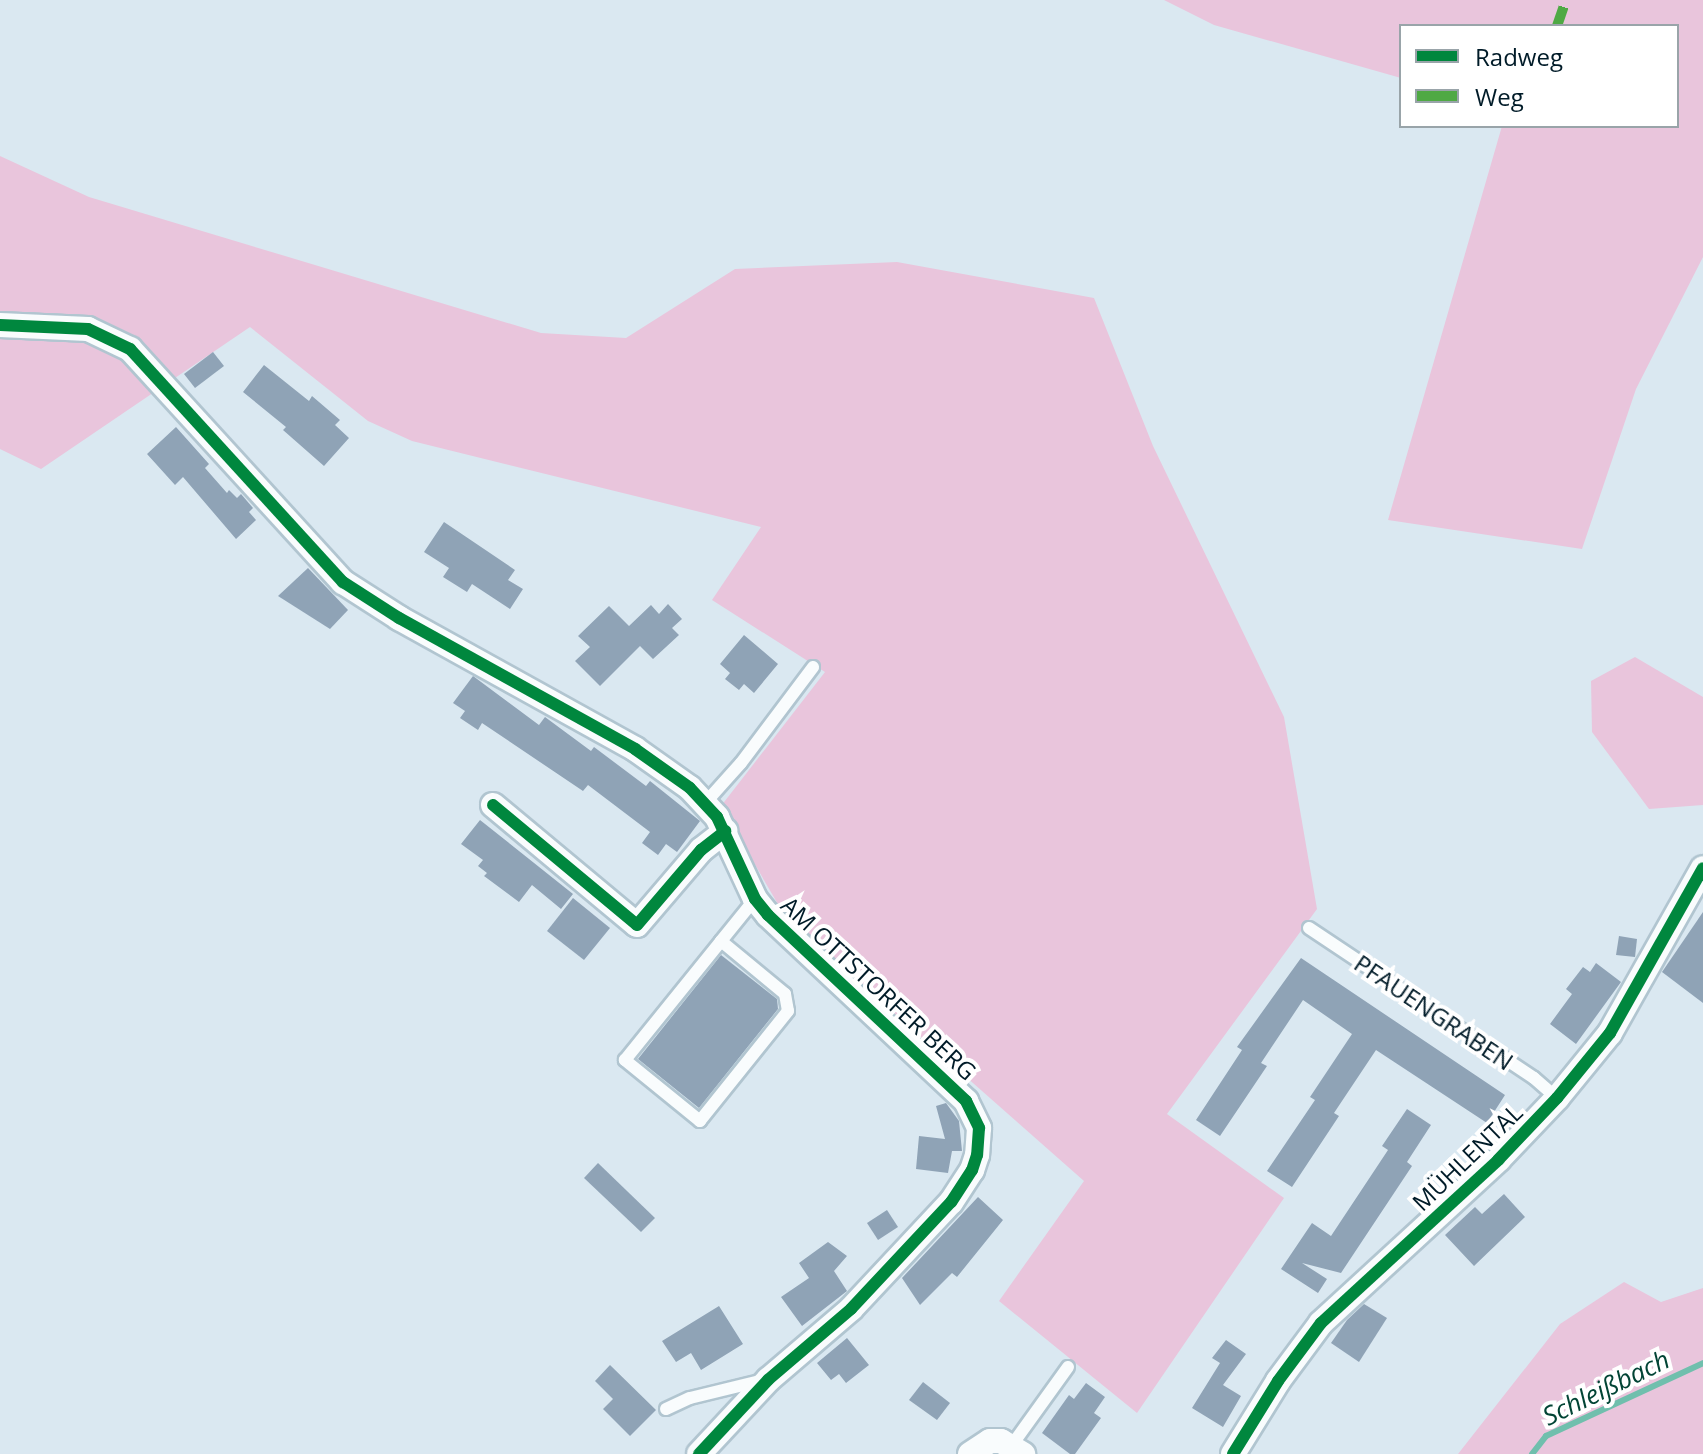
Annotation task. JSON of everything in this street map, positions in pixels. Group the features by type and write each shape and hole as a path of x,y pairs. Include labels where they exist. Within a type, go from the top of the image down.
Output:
{"street":[{"name":"AM OTTSTORFER BERG","path":"0,325 88,329 130,349 343,582 399,618 635,749 706,802 725,831 755,899 787,935 966,1101 979,1128 979,1141 972,1170 951,1202 851,1309 768,1380 699,1454"},
{"path":"493,805 637,925 695,856 725,831"},
{"name":"MÜHLENTAL","path":"1233,1454 1278,1381 1321,1323 1475,1182 1557,1098 1623,1013 1703,868"},
{"path":"970,1454 990,1441 1018,1450"}],"lane":[{"path":"706,802 741,763 813,667"},
{"path":"721,941 785,994 788,1011 700,1121 625,1060 721,941 755,899"},
{"name":"PFAUENGRABEN","path":"1309,928 1534,1078 1557,1098"},
{"path":"1018,1450 1068,1367"},
{"path":"666,1409 690,1398 754,1380 768,1380"}],"shaded area":[{"path":"1164,0 1703,0 1703,257 1636,389 1582,549 1388,520 1501,128 1679,128 1679,24 1399,24 1399,77 1214,25"},
{"path":"0,156 89,197 541,333 626,338 735,269 897,262 1094,298 1153,446 1284,717 1317,909 1167,1114 1284,1198 1137,1413 999,1301 1084,1181 786,918 721,806 825,672 712,600 761,527 412,441 368,421 250,327 41,469 0,449"},
{"path":"1635,657 1703,697 1703,805 1649,809 1592,732 1591,681"},
{"path":"1624,1282 1661,1302 1703,1288 1703,1454 1458,1454 1560,1324"}],"building":[{"path":"213,352 224,366 195,388 184,374"},
{"path":"264,365 309,401 312,396 340,420 335,425 349,438 324,466 283,430 286,427 243,392"},
{"path":"176,427 209,464 205,468 227,493 229,490 237,498 241,494 253,508 249,512 256,520 236,539 183,477 175,485 147,454"},
{"path":"444,522 515,570 508,580 523,589 510,609 472,584 467,592 443,577 449,568 424,552"},
{"path":"308,568 348,610 330,629 278,596"},
{"path":"668,604 682,619 672,628 679,635 653,659 640,646 600,686 575,661 590,647 578,636 609,606 629,626 651,605 659,614"},
{"path":"744,635 778,664 754,693 744,684 739,690 725,679 730,673 720,664"},
{"path":"473,676 539,725 545,717 591,751 594,747 646,786 650,781 700,821 677,852 666,844 658,855 642,843 650,832 588,785 583,791 482,723 478,730 460,718 465,711 453,703"},
{"path":"480,820 573,894 561,909 532,885 519,902 484,876 487,873 478,866 483,860 461,844"},
{"path":"573,898 610,928 584,960 547,931"},
{"path":"1703,912 1703,1003 1662,972"},
{"path":"1619,936 1637,939 1635,957 1616,955"},
{"path":"721,955 777,999 778,1009 699,1108 638,1059"},
{"path":"1301,958 1505,1095 1487,1123 1376,1050 1334,1113 1339,1116 1292,1187 1267,1171 1315,1100 1310,1097 1352,1034 1303,1000 1261,1063 1267,1066 1220,1136 1196,1120 1242,1050 1237,1047"},
{"path":"1596,963 1621,982 1576,1044 1550,1024 1572,994 1566,989 1583,967 1590,972"},
{"path":"946,1103 959,1121 962,1151 952,1151 948,1173 916,1169 919,1136 945,1139 936,1106"},
{"path":"1407,1109 1431,1125 1407,1162 1412,1166 1341,1273 1302,1263 1327,1279 1318,1293 1281,1269 1312,1223 1331,1236 1388,1150 1382,1146"},
{"path":"598,1163 655,1218 641,1232 584,1178"},
{"path":"1504,1194 1525,1217 1474,1266 1445,1235 1475,1207 1482,1214"},
{"path":"978,1197 1003,1220 957,1277 952,1273 920,1305 902,1278"},
{"path":"887,1210 898,1227 878,1240 867,1223"},
{"path":"828,1242 847,1256 834,1271 847,1291 802,1326 781,1297 809,1278 799,1263"},
{"path":"1364,1304 1387,1318 1359,1362 1331,1343 1347,1320"},
{"path":"719,1306 743,1344 701,1370 691,1353 676,1362 662,1341"},
{"path":"847,1338 869,1365 846,1383 839,1374 831,1380 817,1363"},
{"path":"1226,1340 1246,1354 1223,1385 1241,1396 1223,1427 1192,1408 1220,1363 1212,1358"},
{"path":"610,1365 656,1410 630,1436 603,1409 613,1399 595,1381"},
{"path":"923,1382 950,1403 937,1420 909,1400"},
{"path":"1086,1383 1105,1397 1094,1413 1101,1418 1075,1454 1070,1454 1042,1433 1069,1395 1074,1399"}],"waterway":[{"name":"Schleißbach","path":"1532,1454 1546,1436 1703,1363"}],"marked path":[{"path":"1558,24 1566,0"}],"cycle path":[{"path":"0,325 88,329 130,349 343,582 399,618 635,749 690,788 717,817 755,899 768,915 966,1101 979,1128 977,1155 972,1170 951,1202 851,1309 768,1380 699,1454"},
{"path":"493,805 637,925 701,850 725,831"},
{"path":"1233,1454 1278,1381 1321,1323 1498,1160 1557,1098 1610,1033 1703,868"}]}
